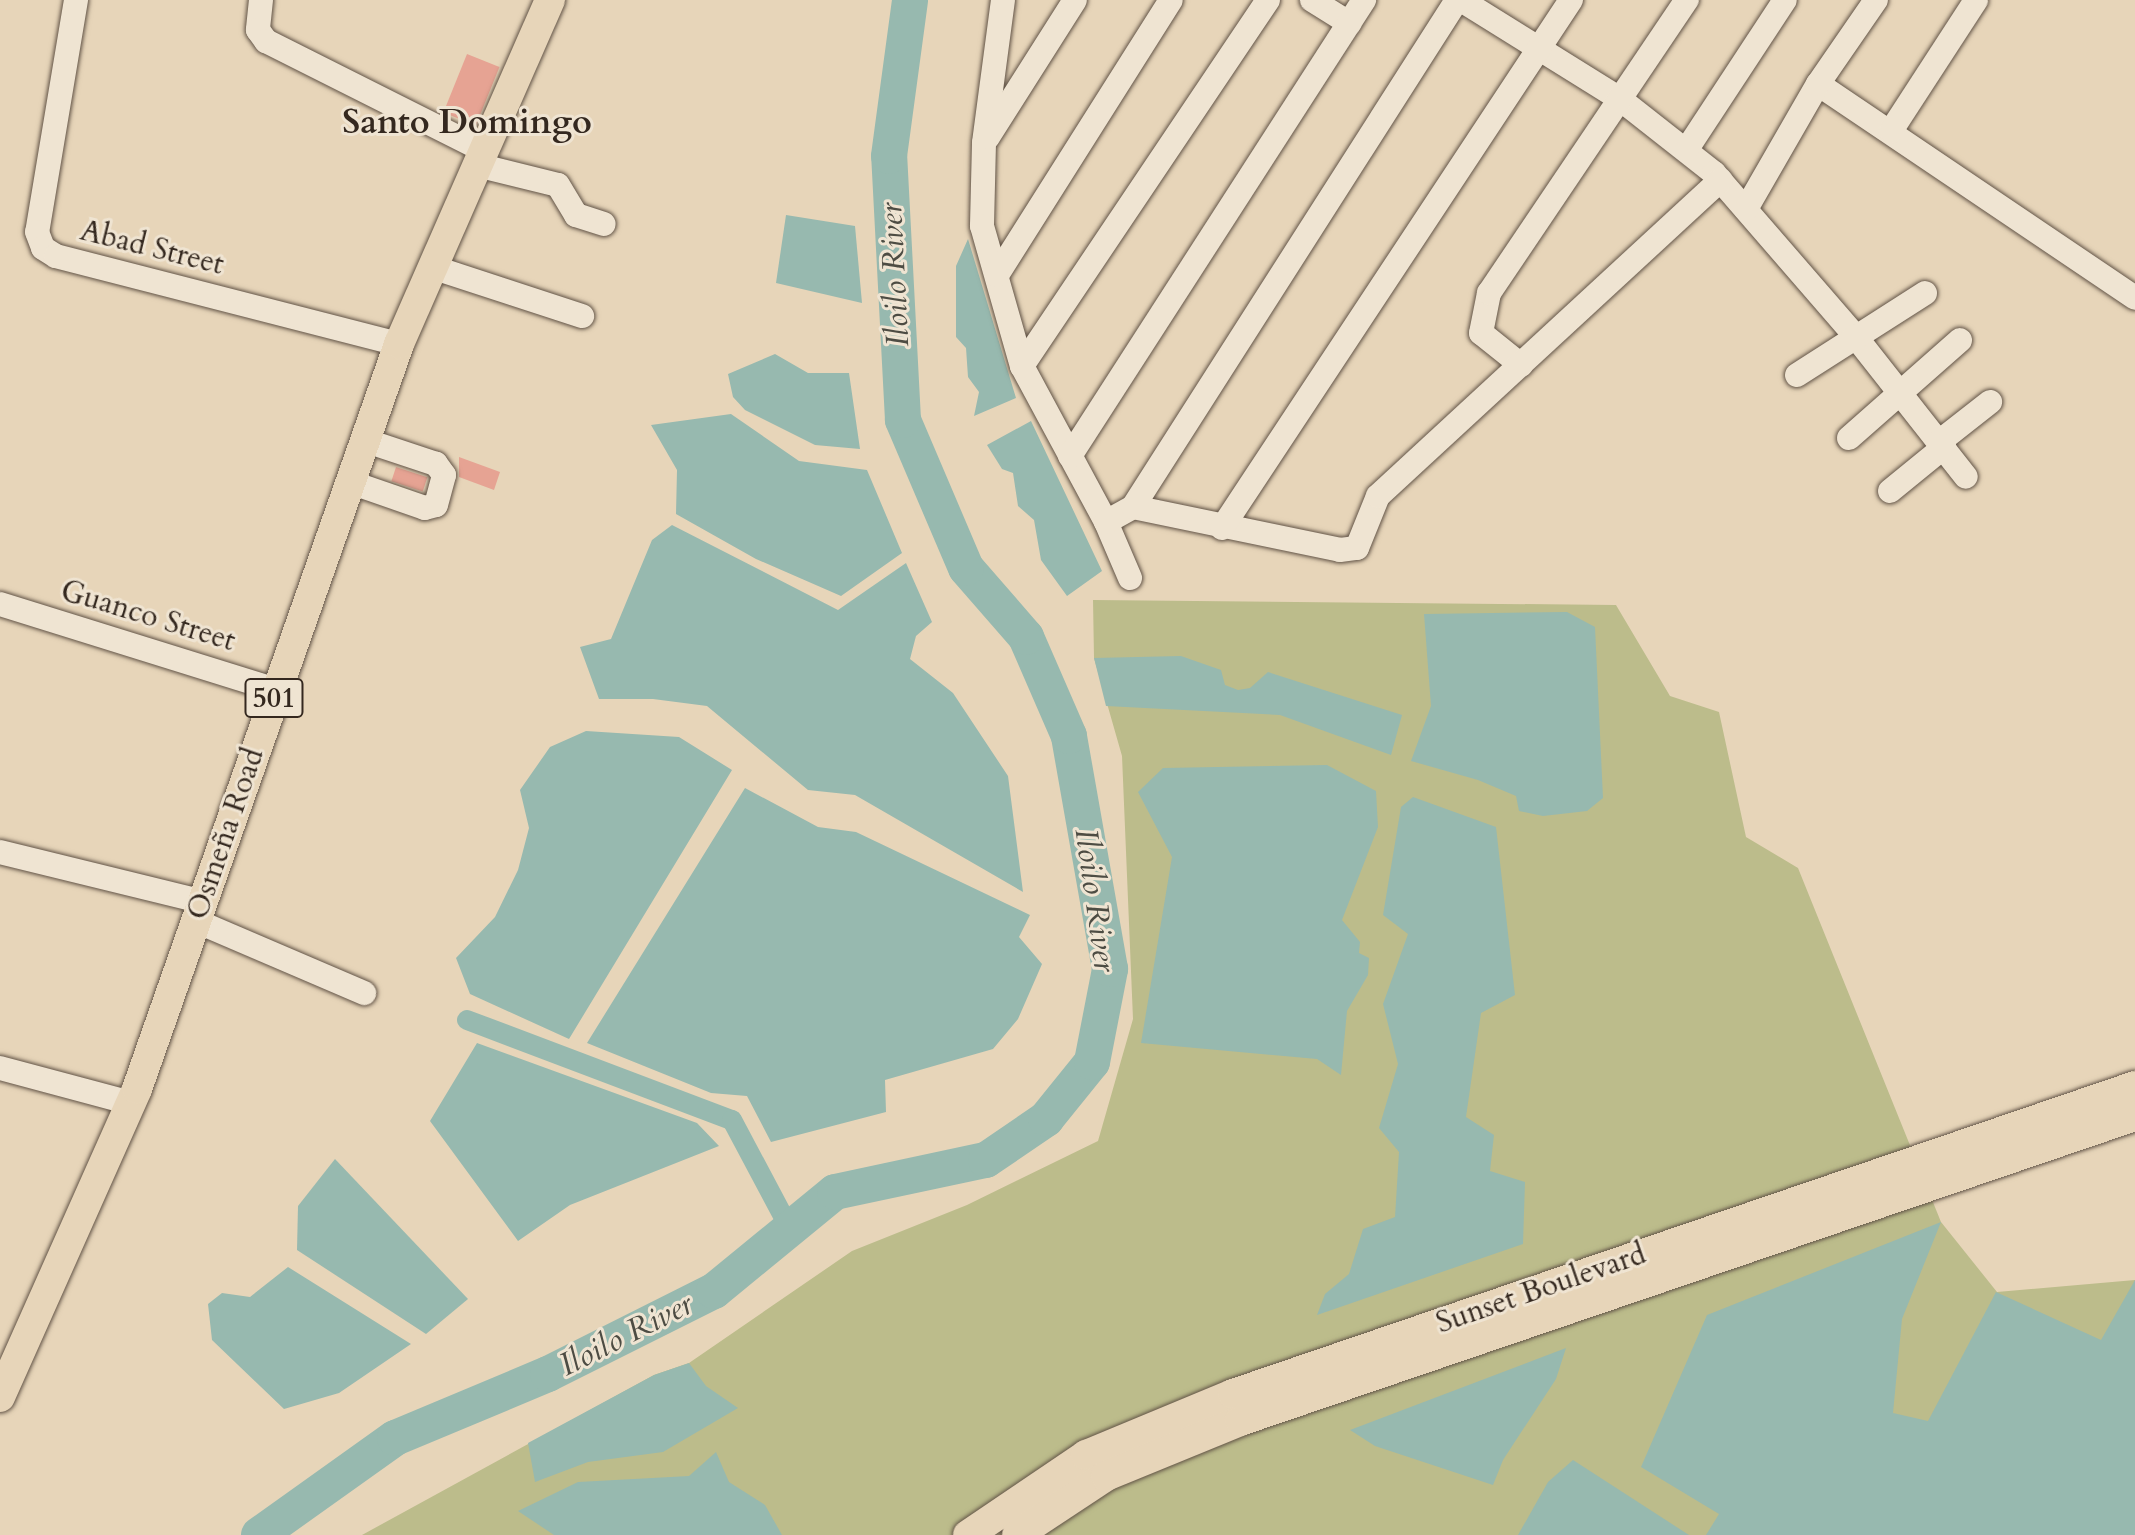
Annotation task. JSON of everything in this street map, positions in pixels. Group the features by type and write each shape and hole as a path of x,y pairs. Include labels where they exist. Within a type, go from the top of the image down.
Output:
{"main road":[{"name":"Osmeña Road","path":"4,1382 131,1103 399,344 550,0"},
{"name":"Sunset Boulevard","path":"1017,1535 1106,1476 1305,1384 2135,1086"},
{"name":"Sunset Boulevard","path":"968,1535 1086,1455 2135,1116"}],"street":[{"name":"Abad Street","path":"76,0 37,232 43,248 56,256 399,344"},
{"path":"261,0 258,30 266,41 481,158 558,185 576,215 604,224"},
{"path":"1003,0 984,143 979,213 1022,366 1106,522 1130,578"},
{"path":"984,143 1075,0"},
{"path":"997,275 1171,0"},
{"path":"1022,366 1268,0"},
{"path":"1312,0 1349,23"},
{"path":"1070,456 1364,0"},
{"path":"1106,522 1133,507 1459,0 1620,99 1687,149 1721,180 1855,336 1966,477"},
{"path":"1222,528 1571,0"},
{"path":"1521,365 1485,341 1482,311 1503,266 1687,0"},
{"path":"1687,149 1785,0"},
{"path":"1746,209 1818,84 1876,0"},
{"path":"1891,131 1976,0"},
{"path":"1818,84 2135,298"},
{"path":"1133,507 1222,528 1340,550 1357,548 1378,496 1721,180"},
{"path":"432,267 582,316"},
{"path":"1797,375 1925,293"},
{"path":"1849,438 1960,340"},
{"path":"1890,491 1990,402"},
{"path":"350,482 425,508 436,505 444,475 436,464 364,440"},
{"name":"Guanco Street","path":"0,604 276,690"},
{"path":"0,852 199,912 364,993"},
{"path":"0,1068 131,1103"}],"green space":[{"path":"1093,600 1616,605 1670,696 1719,712 1746,837 1798,868 1941,1222 1997,1292 2135,1280 2135,1535 362,1535 654,1375 689,1363 852,1251 967,1205 1098,1141 1133,1019 1122,756 1094,658"}],"water":[{"path":"786,215 855,226 862,303 776,283"},
{"path":"968,239 1016,398 974,416 979,392 968,377 966,348 956,337 956,266"},
{"path":"775,354 808,373 849,373 860,449 815,445 745,410 733,397 728,374"},
{"path":"731,414 799,461 867,470 902,553 841,596 756,559 676,514 677,470 651,425"},
{"path":"1031,421 1102,571 1067,596 1041,560 1034,520 1018,506 1013,473 1002,469 987,445"},
{"path":"672,525 838,610 906,563 932,622 916,636 910,659 953,693 1008,776 1023,892 855,795 808,790 707,706 653,699 599,699 580,647 611,639 652,540"},
{"path":"1567,612 1595,627 1603,798 1587,811 1543,816 1519,811 1516,796 1478,780 1411,761 1431,706 1424,614"},
{"path":"1181,656 1221,670 1225,685 1238,690 1250,688 1268,672 1402,715 1391,755 1280,715 1106,706 1094,658"},
{"path":"586,731 679,737 732,770 569,1039 470,994 456,958 495,917 518,870 529,828 520,790 550,747"},
{"path":"1327,765 1376,791 1378,827 1342,920 1360,942 1359,953 1369,958 1368,975 1347,1011 1341,1075 1317,1059 1141,1043 1172,857 1138,792 1163,768"},
{"path":"745,788 818,827 856,832 1030,915 1019,937 1042,964 1018,1019 993,1049 885,1080 886,1112 771,1142 747,1096 711,1093 587,1043"},
{"path":"1413,797 1496,827 1515,995 1481,1013 1466,1117 1494,1135 1490,1171 1525,1182 1523,1244 1317,1315 1325,1294 1349,1274 1363,1229 1395,1217 1399,1152 1379,1128 1398,1064 1383,1004 1408,934 1383,915 1401,807"},
{"path":"477,1043 697,1123 719,1146 570,1205 518,1241 430,1121"},
{"path":"335,1159 468,1299 426,1334 297,1250 298,1206"},
{"path":"1941,1222 1902,1319 1893,1413 1928,1421 1996,1292 2101,1340 2135,1280 2135,1535 1706,1535 1719,1514 1641,1467 1707,1315"},
{"path":"288,1267 411,1344 339,1393 284,1409 212,1340 208,1304 222,1293 250,1297"},
{"path":"1566,1348 1556,1379 1503,1460 1493,1485 1375,1446 1350,1430"},
{"path":"689,1363 706,1386 738,1408 663,1452 588,1462 535,1482 528,1443 654,1375"},
{"path":"716,1452 729,1482 765,1505 782,1535 554,1535 518,1511 578,1482 689,1476"},
{"path":"1573,1460 1689,1535 1518,1535 1548,1482"}],"building":[{"path":"467,54 499,67 476,126 443,112"},
{"path":"459,457 500,472 494,490 459,477"},
{"path":"396,467 427,477 423,491 391,481"}],"waterway":[{"name":"Iloilo River","path":"259,1535 395,1438 548,1374 714,1291 835,1192 986,1160 1046,1119 1092,1062 1110,969 1069,736 1026,637 966,568 903,420 889,156 910,0"},
{"path":"467,1020 732,1120 790,1229"}],"district":[{"name":"Santo Domingo","path":"467,123"}]}
